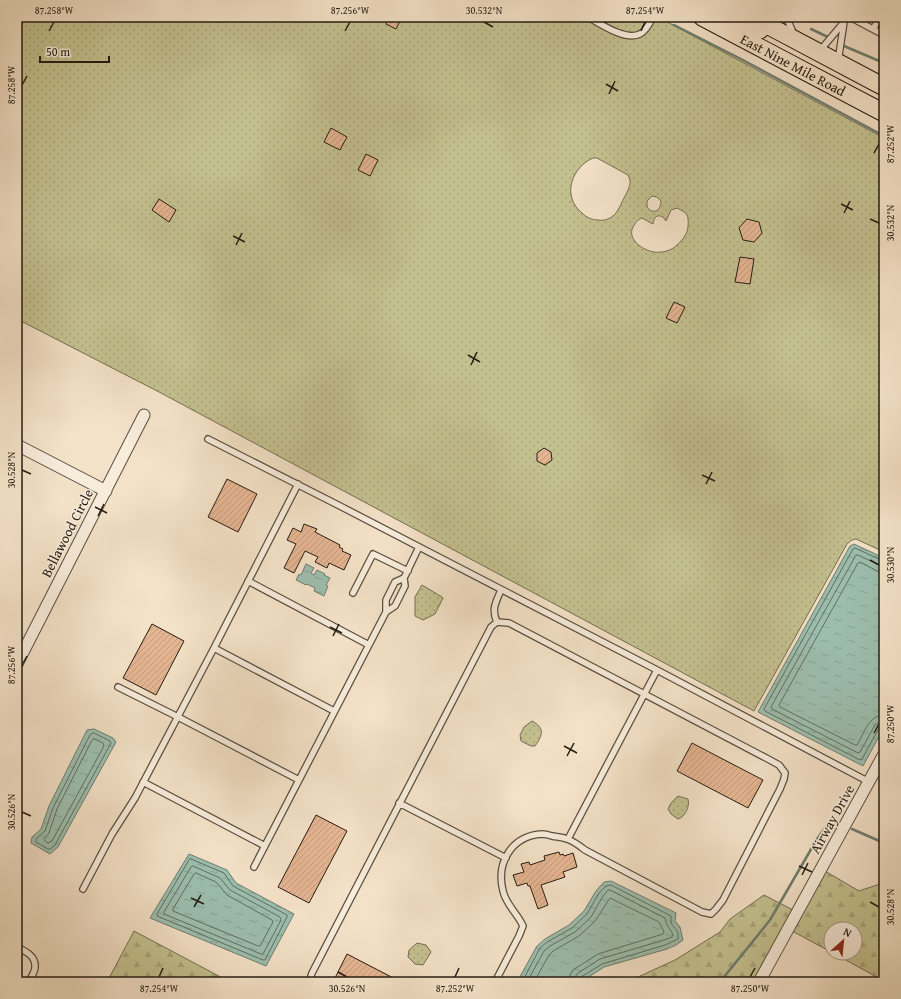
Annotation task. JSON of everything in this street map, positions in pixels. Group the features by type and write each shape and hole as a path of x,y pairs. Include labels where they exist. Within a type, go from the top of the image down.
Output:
{"main road":[{"name":"East Nine Mile Road","path":"702,17 884,113"},
{"path":"734,17 823,64 842,61"},
{"name":"East Nine Mile Road","path":"752,17 842,61 884,87"},
{"path":"766,17 789,24 842,61 884,80"}],"street":[{"name":"Bellawood Circle","path":"17,664 144,415"},
{"path":"17,444 106,491"},
{"name":"Airway Drive","path":"759,982 884,755"}],"lane":[{"path":"588,17 630,37 640,34 646,29 653,17"},
{"path":"850,17 884,35"},
{"path":"873,29 880,17"},
{"path":"842,61 845,20"},
{"path":"823,47 845,20"},
{"path":"208,439 657,670 869,782"},
{"path":"83,889 112,834 134,798 178,717 298,484"},
{"path":"386,612 386,600 395,582 404,578 419,547"},
{"path":"353,593 373,554 408,571"},
{"path":"254,866 386,612 394,606 405,586 404,578"},
{"path":"248,581 369,644"},
{"path":"497,622 494,614 494,607 501,590"},
{"path":"309,982 312,973 399,803 491,627 497,622 509,624 780,765 785,773 780,789 723,900 711,914 702,912 585,850 568,839 543,834 524,838 512,848 503,863 501,876 503,892 523,926 495,982"},
{"path":"214,648 334,711"},
{"path":"568,839 657,670"},
{"path":"118,687 299,780"},
{"path":"143,782 265,846"},
{"path":"399,803 506,858"},
{"path":"17,947 31,955 35,963 36,968 29,982"}],"green space":[{"path":"26,17 658,17 884,138 884,552 856,539 847,544 754,711 161,393 17,319 17,34","holes":["593,158 597,158 628,175 630,181 628,189 618,210 613,216 604,220 585,216 576,206 572,198 572,182 575,175 579,168","652,196 657,197 661,201 661,204 656,211 652,211 647,207 647,201","677,208 687,214 688,217 687,232 675,247 663,252 654,252 645,249 634,240 632,231 637,221 642,218 653,224 657,216 663,217 666,221 671,210"]},
{"path":"422,585 443,598 435,614 423,620 415,616 415,597"},
{"path":"532,721 541,729 540,738 535,746 531,746 521,741 520,735 524,727"},
{"path":"678,796 688,799 688,808 685,814 678,819 671,814 668,809 671,803"},
{"path":"884,867 884,981 848,961 863,961 863,921 823,921 823,948 792,931 825,871 859,891 880,884"},
{"path":"764,895 793,910 754,982 627,982 675,960 720,932 730,919"},
{"path":"134,931 230,982 107,982"},
{"path":"417,943 426,945 431,952 423,965 415,964 408,957 409,950"}],"water":[{"path":"854,544 884,558 884,727 863,766 758,712 850,546"},
{"path":"306,564 314,568 311,573 314,575 317,570 330,578 326,585 328,586 324,596 314,591 315,588 296,580 299,574 301,575"},
{"path":"94,729 113,738 116,742 58,847 50,854 31,843 32,837 41,829 49,806 87,730"},
{"path":"189,854 227,870 236,883 294,914 266,966 150,918"},
{"path":"611,881 676,913 675,921 680,927 683,940 667,949 604,967 581,982 517,982 537,946 545,939 569,925 584,911 596,891 604,882"}],"building":[{"path":"389,17 402,17 396,29 386,24"},
{"path":"331,128 347,137 340,150 324,142"},
{"path":"366,154 378,160 370,176 358,170"},
{"path":"159,199 176,210 169,222 152,210"},
{"path":"747,219 759,222 762,233 754,242 743,240 739,228"},
{"path":"740,257 754,259 750,284 735,282"},
{"path":"674,302 685,307 677,323 666,318"},
{"path":"544,448 551,452 552,460 545,465 537,461 537,453"},
{"path":"227,479 257,494 238,532 208,517"},
{"path":"304,524 317,529 315,532 340,545 339,547 343,549 342,551 351,555 344,570 329,563 327,568 315,562 318,557 305,551 294,573 284,568 296,544 287,540 293,528 301,532"},
{"path":"152,624 184,641 156,695 123,678"},
{"path":"692,743 763,780 748,808 677,771"},
{"path":"316,815 347,831 309,903 278,887"},
{"path":"559,852 560,855 563,854 564,856 573,853 577,867 563,872 565,877 541,885 548,905 538,909 530,886 528,886 527,883 517,886 513,875 524,872 521,864 529,862 530,865 545,860 544,856"},
{"path":"347,954 401,982 333,982"}],"waterway":[{"path":"674,25 884,136"},
{"path":"811,29 830,38"},
{"path":"844,46 884,63"},
{"path":"720,982 770,920 817,839 831,820 838,823"},
{"path":"852,829 884,843"}]}
